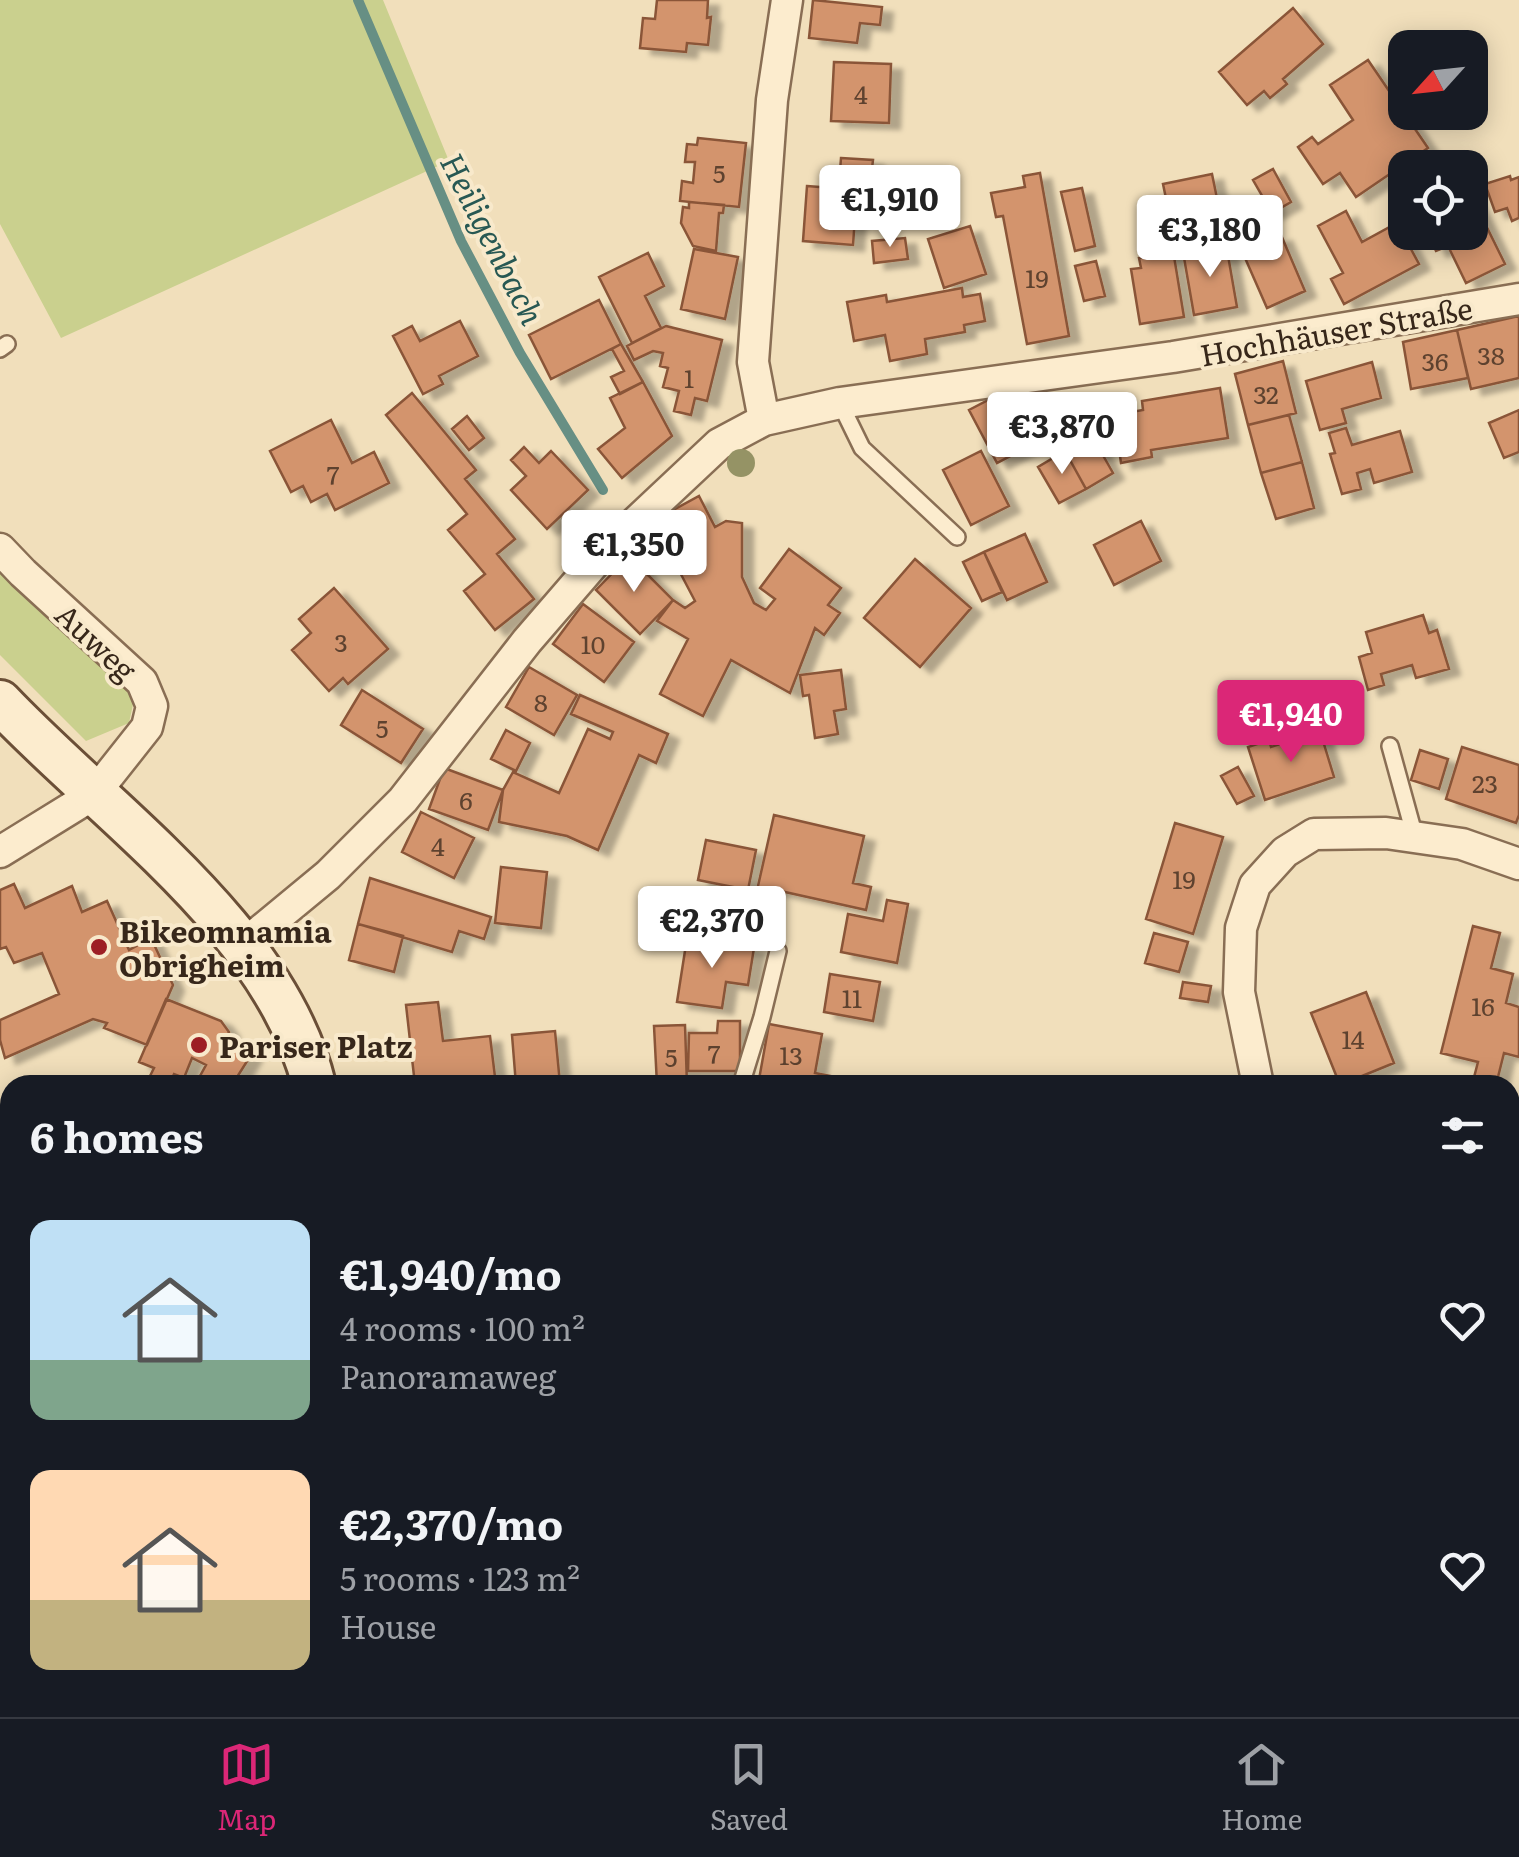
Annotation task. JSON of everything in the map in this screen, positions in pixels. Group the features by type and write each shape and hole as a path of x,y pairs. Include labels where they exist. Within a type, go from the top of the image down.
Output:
{"main road":[{"path":"0,702 200,894 242,946 286,1012 310,1075"}],"street":[{"path":"764,420 753,362 772,100 787,0"},
{"name":"Hochhäuser Straße","path":"242,946 328,875 402,800 526,640 603,552 720,444 764,420 840,404 1174,357 1519,299"},
{"name":"Auweg","path":"0,548 142,682 152,706 146,727 94,794"},
{"path":"0,852 94,794"},
{"path":"1256,1075 1240,992 1241,928 1255,884 1285,852 1314,834 1386,833 1462,844 1519,864"}],"lane":[{"path":"840,404 862,448 957,537"},
{"path":"1390,746 1415,837"},
{"path":"744,1075 778,952"}],"green space":[{"path":"0,0 383,0 449,161 61,338 0,224"},
{"path":"0,572 53,622 120,675 135,695 129,723 86,741 0,655"}],"building":[{"path":"657,0 708,0 708,45 687,43 686,52 640,48 643,18 655,19"},
{"path":"813,0 882,7 880,25 860,23 857,43 809,38"},
{"path":"1293,8 1323,44 1283,79 1287,84 1270,98 1264,91 1247,105 1219,72"},
{"path":"1368,60 1388,89 1388,130 1416,130 1428,148 1388,150 1388,175 1356,197 1340,173 1323,184 1298,147 1312,137 1318,144 1353,120 1330,85"},
{"path":"834,62 891,64 889,123 831,121"},
{"path":"698,138 746,143 739,207 680,201 682,181 693,183 695,162 685,162 687,144 697,145"},
{"path":"841,158 873,160 870,187 839,184"},
{"path":"1273,169 1291,202 1272,213 1253,180"},
{"path":"1040,173 1069,336 1027,344 1003,216 996,217 991,193 1025,187 1023,176"},
{"path":"1212,174 1219,208 1170,218 1163,184"},
{"path":"1519,177 1519,218 1512,221 1507,208 1495,212 1488,183"},
{"path":"807,186 857,190 853,245 803,241"},
{"path":"1082,188 1095,246 1075,251 1061,192"},
{"path":"689,202 724,205 723,213 719,213 716,251 693,246 681,223 683,207 689,208"},
{"path":"1346,211 1362,242 1388,228 1388,250 1411,250 1419,264 1344,304 1331,279 1343,273 1318,226"},
{"path":"1253,216 1265,242 1281,235 1305,291 1267,308 1231,226"},
{"path":"970,226 986,274 944,288 928,239"},
{"path":"1488,230 1505,264 1466,283 1450,250 1488,250"},
{"path":"905,238 908,259 874,263 872,241"},
{"path":"1171,238 1184,317 1140,324 1131,269 1141,268 1139,258 1157,255 1155,241"},
{"path":"1226,244 1237,307 1194,315 1183,252"},
{"path":"694,249 738,257 725,319 681,309"},
{"path":"648,253 664,286 645,296 661,328 632,343 599,277"},
{"path":"1096,261 1105,296 1084,301 1075,266"},
{"path":"962,288 963,297 980,294 985,321 964,325 965,332 925,339 927,354 890,361 885,335 854,341 847,302 886,295 887,302"},
{"path":"599,300 621,344 551,379 529,335"},
{"path":"1519,316 1519,378 1471,389 1457,330"},
{"path":"460,321 478,356 439,376 443,384 423,394 393,336 412,326 420,341"},
{"path":"666,326 722,340 707,401 695,398 691,415 674,411 679,391 663,387 668,368 660,366 663,353 653,351 634,360 627,346"},
{"path":"1457,330 1468,378 1411,389 1403,342"},
{"path":"621,344 643,382 620,394 611,377 624,371 612,349"},
{"path":"1283,361 1296,413 1248,425 1235,374"},
{"path":"1372,362 1381,398 1342,409 1346,423 1320,430 1306,381"},
{"path":"643,382 672,436 622,478 598,449 625,428 610,398"},
{"path":"1220,388 1228,438 1151,450 1152,457 1121,463 1114,415 1143,410 1142,401"},
{"path":"412,393 476,470 465,479 515,539 497,554 534,599 495,630 464,591 485,574 448,530 467,514 386,415"},
{"path":"1035,393 1046,415 1039,441 997,463 969,410 996,396 1015,432 1028,425 1017,403"},
{"path":"1519,410 1519,452 1504,458 1489,423"},
{"path":"1289,415 1302,462 1261,473 1248,425"},
{"path":"467,416 484,438 469,450 452,429"},
{"path":"331,420 352,463 374,452 389,483 335,510 327,494 311,502 303,486 291,492 270,451"},
{"path":"1346,428 1352,445 1400,431 1412,472 1374,483 1370,469 1357,473 1361,489 1342,494 1330,454 1335,453 1329,433"},
{"path":"1092,436 1113,473 1086,489 1065,451"},
{"path":"524,447 539,463 551,451 588,490 547,529 511,490 526,476 511,460"},
{"path":"981,451 1009,506 971,525 943,470"},
{"path":"1065,451 1086,489 1059,503 1038,467"},
{"path":"1302,462 1314,508 1276,519 1261,473"},
{"path":"699,496 715,527 726,521 742,523 742,577 754,603 766,610 775,599 760,588 789,549 841,588 828,605 840,613 824,635 815,628 790,693 731,660 703,716 660,694 688,639 657,621 673,600 685,608 695,601 653,521"},
{"path":"1141,521 1161,561 1114,585 1094,545"},
{"path":"1025,534 1047,582 1007,600 984,552"},
{"path":"984,552 1002,592 982,601 963,562"},
{"path":"629,556 673,600 640,634 596,590"},
{"path":"915,559 971,608 920,667 864,618"},
{"path":"334,588 388,649 348,684 343,678 329,691 292,650 311,633 299,619"},
{"path":"583,604 634,642 604,682 553,644"},
{"path":"1423,615 1429,633 1437,630 1449,669 1416,678 1412,665 1381,674 1384,685 1368,690 1359,657 1372,653 1366,632"},
{"path":"529,667 577,695 554,735 506,707"},
{"path":"841,670 846,709 834,711 838,734 815,738 809,695 803,696 800,675"},
{"path":"362,690 423,729 401,763 341,725"},
{"path":"580,695 668,734 656,763 639,755 598,850 567,836 499,822 503,790 513,772 559,793 588,729 610,739 613,732 571,714"},
{"path":"506,730 530,743 516,771 491,759"},
{"path":"1320,731 1334,777 1265,800 1248,747 1269,740 1271,747"},
{"path":"1462,747 1519,765 1516,823 1446,799"},
{"path":"1420,750 1448,759 1439,789 1411,780"},
{"path":"1238,767 1254,796 1237,804 1221,776"},
{"path":"444,768 503,790 488,830 429,809"},
{"path":"421,812 474,838 454,878 402,852"},
{"path":"774,815 864,836 853,883 871,887 866,910 758,886"},
{"path":"1175,823 1223,837 1193,934 1146,919"},
{"path":"706,840 756,850 748,890 698,880"},
{"path":"501,867 547,872 541,928 495,923"},
{"path":"370,878 491,917 484,939 459,931 452,952 358,924"},
{"path":"14,884 25,908 72,886 82,912 107,901 129,950 151,938 173,985 147,1045 104,1028 107,1023 93,1019 5,1058 0,1020 59,994 42,953 14,963 6,947 0,949 0,890"},
{"path":"723,899 744,903 737,923 715,920"},
{"path":"887,900 908,904 897,963 841,952 848,914 883,921"},
{"path":"358,924 403,936 394,972 349,960"},
{"path":"1473,926 1500,933 1491,968 1513,974 1506,1003 1519,1007 1519,1057 1504,1053 1498,1075 1475,1075 1478,1062 1441,1053"},
{"path":"1154,933 1188,942 1179,972 1145,963"},
{"path":"687,938 754,948 748,985 726,982 722,1008 677,1002"},
{"path":"830,974 880,982 873,1021 824,1012"},
{"path":"1183,982 1211,986 1208,1002 1180,998"},
{"path":"1366,992 1394,1063 1365,1075 1336,1075 1311,1013"},
{"path":"166,999 221,1021 229,1032 226,1038 251,1055 238,1075 200,1075 206,1065 192,1058 185,1075 150,1075 154,1068 139,1062"},
{"path":"438,1002 443,1041 490,1036 495,1075 414,1075 406,1005"},
{"path":"718,1021 740,1021 740,1071 688,1071 689,1033 717,1033"},
{"path":"769,1024 822,1034 815,1073 825,1075 760,1075"},
{"path":"685,1025 687,1075 656,1075 654,1026"},
{"path":"555,1031 559,1075 515,1075 512,1035"}],"waterway":[{"name":"Heiligenbach","path":"358,0 461,241 520,353 603,490"}],"place":[{"name":"Bikeomnamia Obrigheim","path":"99,947"},
{"name":"Pariser Platz","path":"199,1045"}]}
